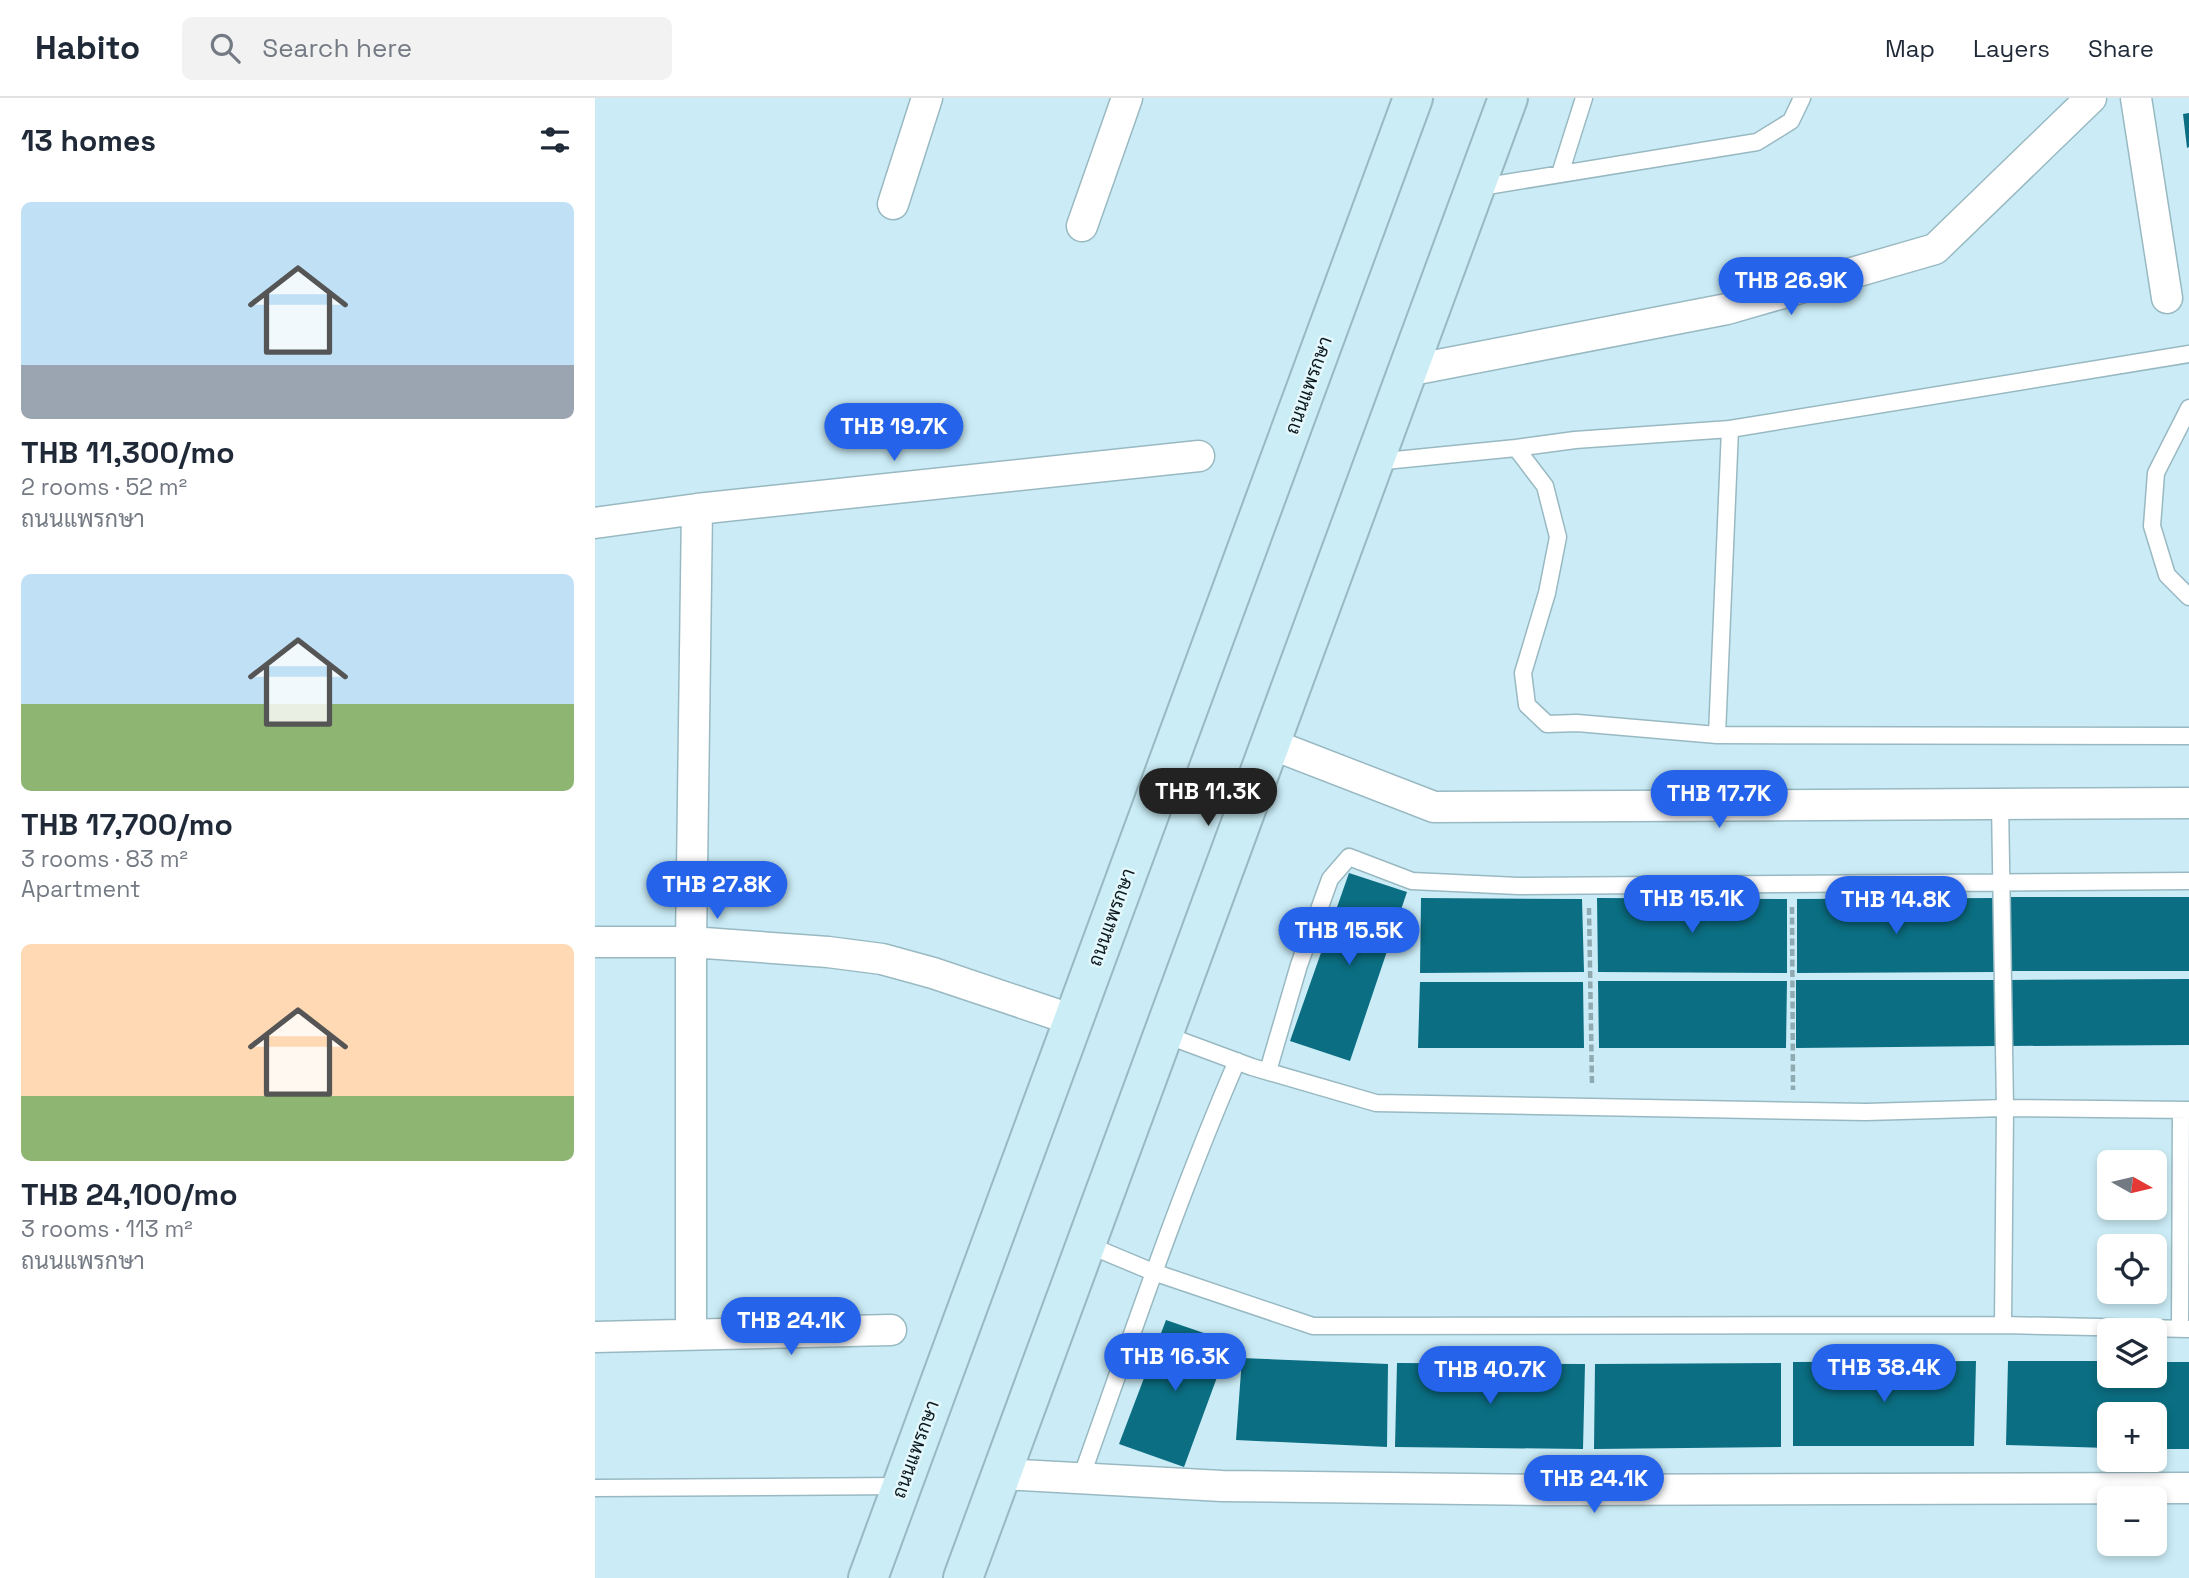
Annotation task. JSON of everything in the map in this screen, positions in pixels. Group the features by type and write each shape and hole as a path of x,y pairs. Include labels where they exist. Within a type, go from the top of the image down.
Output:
{"main road":[{"name":"ถนนแพรกษา","path":"868,1578 1413,98"},
{"path":"963,1578 1508,98"}],"street":[{"path":"893,204 927,98"},
{"path":"1082,226 1127,98"},
{"path":"1407,371 1727,309 1935,249 2091,98"},
{"path":"2136,98 2167,298"},
{"path":"595,523 697,509 1199,456"},
{"path":"691,1333 691,942 697,509"},
{"path":"1271,744 1434,807 2189,803"},
{"path":"595,942 691,942 828,952 882,959 933,973 1073,1020"},
{"path":"595,1337 891,1330"},
{"path":"1001,1474 1222,1486 1546,1490 2189,1488"}],"lane":[{"path":"1560,174 1584,98"},
{"path":"1475,188 1757,142 1791,121 1803,98"},
{"path":"1375,462 1576,440 1730,429 2189,354"},
{"path":"2189,408 2155,473 2152,526 2167,575 2189,597"},
{"path":"1717,735 1730,429"},
{"path":"1516,448 1545,486 1558,537 1547,593 1523,673 1527,705 1547,724 1577,723 1717,735 2189,736"},
{"path":"2000,802 2004,1108 2003,1325"},
{"path":"1268,1071 1299,965 1330,879 1349,858 1412,881 1518,886 2189,881"},
{"path":"1085,1244 1153,1272 1313,1326 2003,1325 2184,1329 2185,1110 2004,1108 1865,1112 1376,1103 1237,1061 1163,1034"},
{"path":"1081,1478 1153,1272 1207,1129 1237,1061"},
{"path":"595,1489 901,1486"}],"path":[{"path":"1792,885 1793,1111"},
{"path":"1588,886 1593,1109"}],"building":[{"path":"2189,113 2189,147 2187,148 2183,114"},
{"path":"1349,873 1407,892 1350,1061 1290,1041"},
{"path":"2007,897 2189,897 2189,971 2009,971"},
{"path":"1421,898 1582,899 1584,972 1420,973"},
{"path":"1597,898 1787,899 1787,973 1598,972"},
{"path":"1995,898 1996,972 1797,973 1797,899"},
{"path":"2189,979 2189,1045 2010,1046 2009,980"},
{"path":"1796,980 1996,980 1996,1046 1796,1048"},
{"path":"1598,981 1787,981 1786,1048 1599,1048"},
{"path":"1420,982 1583,982 1584,1048 1418,1048"},
{"path":"1166,1320 1230,1342 1184,1467 1119,1444"},
{"path":"1242,1358 1388,1364 1387,1447 1236,1440"},
{"path":"1976,1361 1974,1446 1793,1446 1793,1362"},
{"path":"2008,1361 2097,1361 2097,1388 2167,1388 2167,1362 2189,1362 2189,1449 2167,1449 2167,1402 2097,1402 2097,1448 2006,1445"},
{"path":"1397,1363 1585,1364 1583,1449 1395,1447"},
{"path":"1781,1363 1781,1447 1594,1449 1595,1364"}]}
